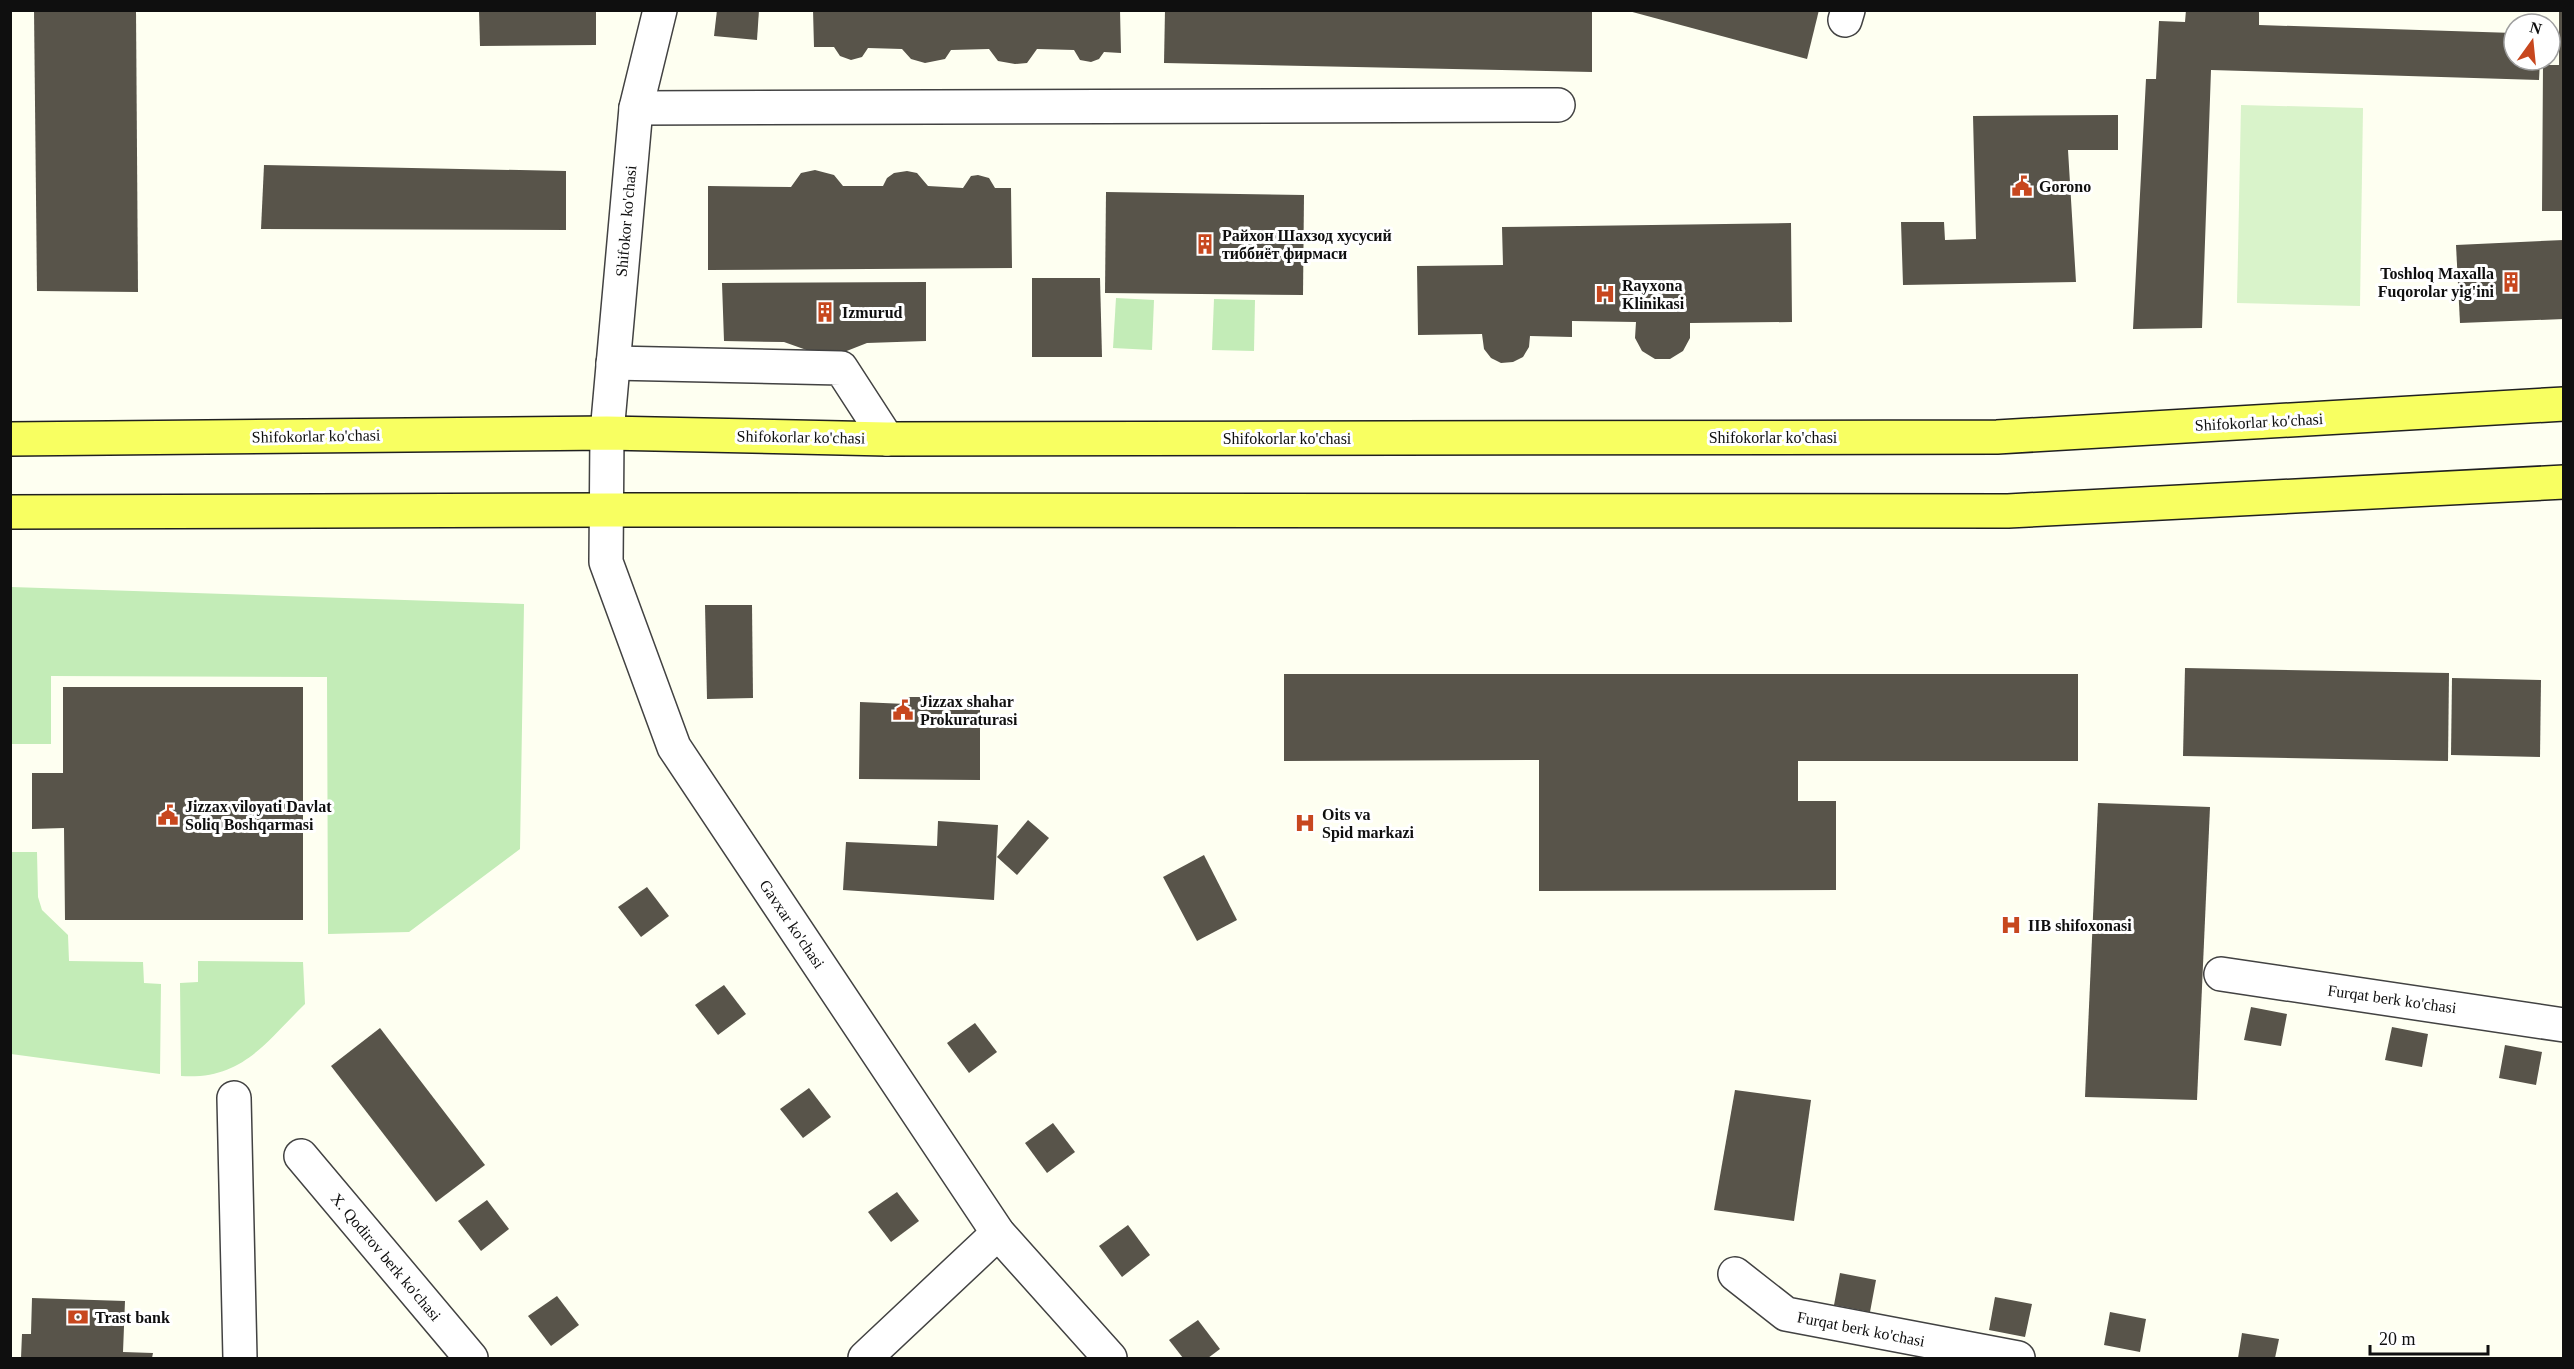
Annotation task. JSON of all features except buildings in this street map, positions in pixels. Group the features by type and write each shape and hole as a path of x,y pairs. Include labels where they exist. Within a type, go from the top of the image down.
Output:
{"main road":[{"name":"Shifokorlar ko'chasi","path":"10,440 607,434 887,439 1997,437 2564,404"},
{"path":"10,512 2008,511 2564,482"}],"street":[{"name":"Shifokor ko'chasi","path":"607,434 636,108 660,10"},
{"path":"636,108 1558,105"},
{"path":"613,363 841,368 887,439"},
{"name":"Gavxar ko'chasi","path":"607,434 606,562 674,747 999,1233 1110,1359"},
{"name":"Furqat berk ko'chasi","path":"2221,974 2564,1025"},
{"path":"234,1098 240,1359"},
{"name":"X. Qodirov berk ko'chasi","path":"301,1156 471,1359"},
{"path":"865,1359 999,1233"},
{"name":"Furqat berk ko'chasi","path":"1735,1274 1786,1314 1964,1354 2018,1359"}],"green space":[{"path":"2241,105 2363,108 2360,306 2237,303"},
{"path":"1116,298 1154,300 1152,350 1113,348"},
{"path":"1214,299 1255,300 1254,351 1212,350"},
{"path":"11,587 524,604 520,849 409,932 328,934 327,677 51,676 51,744 11,744"},
{"path":"11,852 37,852 38,897 42,910 68,935 69,961 143,962 144,983 161,984 160,1074 11,1054"},
{"path":"198,961 303,962 305,1004 264,1045 236,1065 202,1076 181,1076 180,983 198,982"}],"place":[{"name":"Gorono","path":"2022,186"},
{"name":"Райхон Шахзод хусусий тиббиёт фирмаси","path":"1205,244"},
{"name":"Toshloq Maxalla Fuqorolar yig'ini","path":"2511,282"},
{"name":"Rayxona Klinikasi","path":"1605,294"},
{"name":"Izmurud","path":"825,312"},
{"name":"Jizzax shahar Prokuraturasi","path":"903,710"},
{"name":"Jizzax viloyati Davlat Soliq Boshqarmasi","path":"168,815"},
{"name":"Oits va Spid markazi","path":"1305,823"},
{"name":"IIB shifoxonasi","path":"2011,925"},
{"name":"Trast bank","path":"78,1317"}]}
